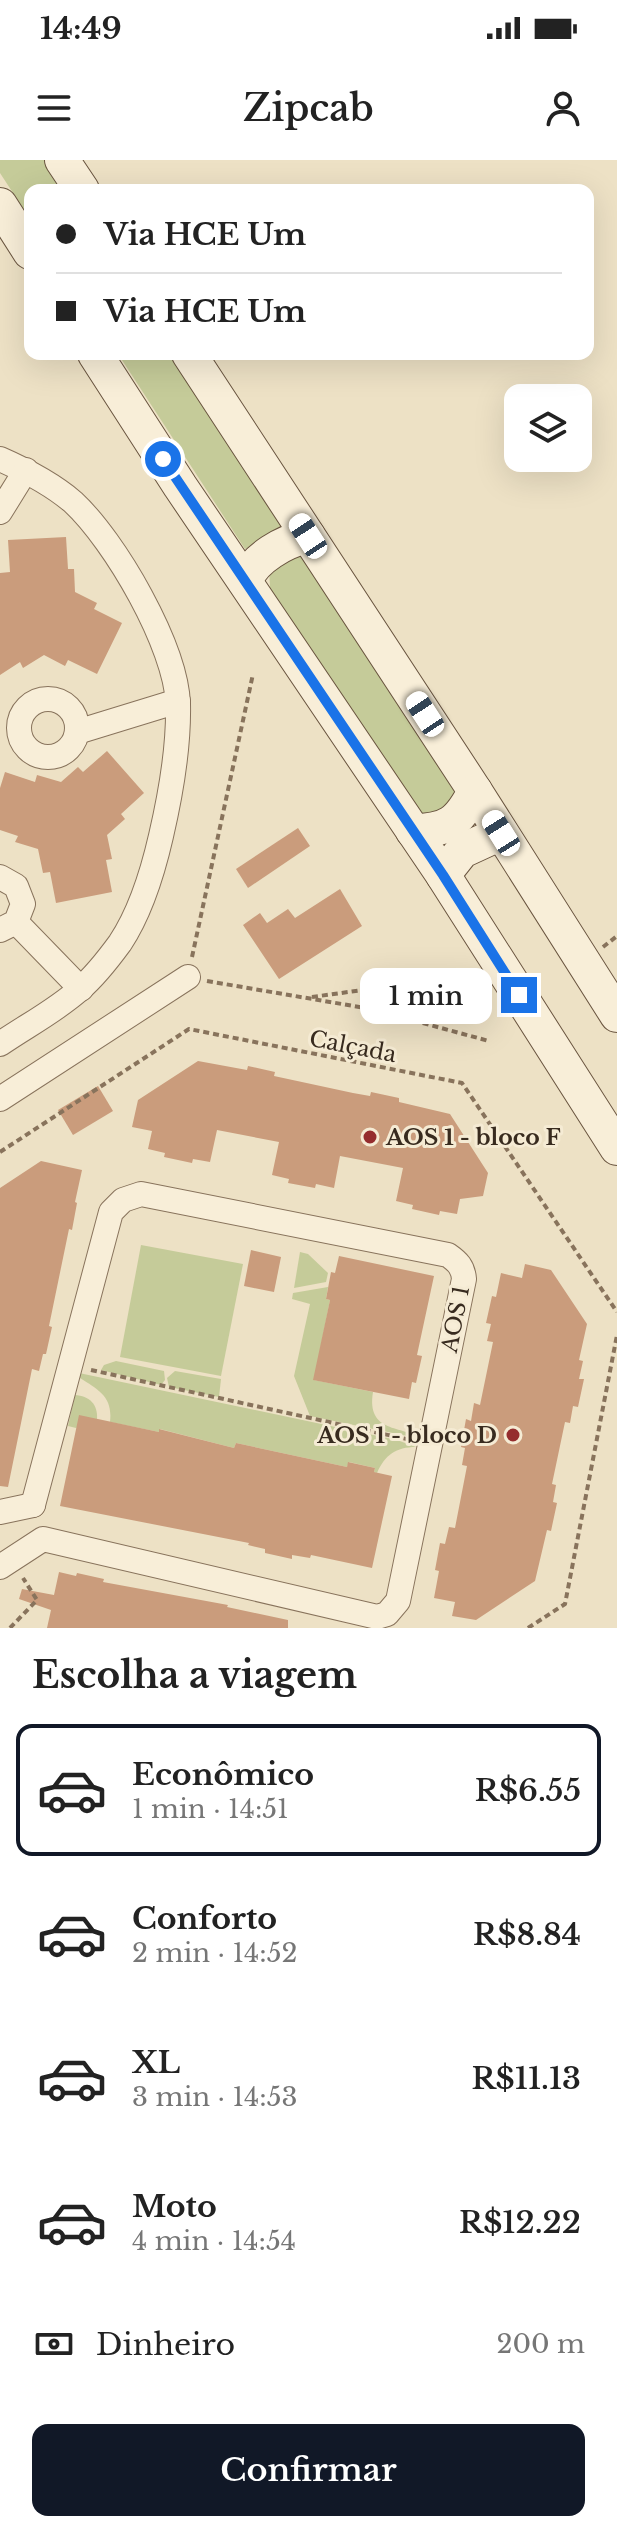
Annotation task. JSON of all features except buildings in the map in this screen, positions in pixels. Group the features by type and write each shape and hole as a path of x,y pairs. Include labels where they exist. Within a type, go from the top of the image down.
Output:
{"main road":[{"path":"62,160 78,184"},
{"path":"0,205 24,243"},
{"path":"99,360 180,486 443,875 617,1148"},
{"path":"193,360 475,791 617,1015"},
{"path":"245,581 257,562 295,539 308,536"},
{"path":"413,831 435,831 451,824 464,812 475,791"},
{"path":"443,875 462,851 501,833"}],"street":[{"path":"0,459 26,470 73,502 113,551 146,608 168,656 178,701 166,812 152,876 121,942 81,989 0,1044"},
{"path":"0,512 26,470"},
{"path":"77,732 178,701"},
{"path":"0,877 16,886 23,904 8,926 81,989"},
{"path":"0,1099 188,977"},
{"name":"AOS 1","path":"33,1505 111,1212 130,1196 141,1194 448,1255 463,1270 464,1279 398,1601 387,1614 377,1617 43,1539"},
{"path":"0,1512 33,1505 43,1539 5,1564"}],"path":[{"path":"253,674 188,977 371,1009 489,1041"},
{"path":"598,951 617,936"},
{"path":"306,998 443,979"},
{"name":"Calçada","path":"0,1152 189,1029 462,1083 617,1312"},
{"path":"528,1628 565,1604 617,1335"},
{"path":"69,1365 431,1444"},
{"path":"5,1564 37,1600 10,1628"}],"green space":[{"path":"0,160 49,160 65,184 24,184 24,210 0,173"},
{"path":"122,360 180,360 285,525 245,549"},
{"path":"302,555 457,790 447,812 422,814 270,588 269,567"},
{"path":"141,1245 243,1264 221,1376 120,1357"},
{"path":"300,1252 308,1254 328,1273 326,1282 294,1288"},
{"path":"328,1287 326,1299 330,1300 314,1380 373,1392 372,1406 380,1422 422,1439 310,1416 294,1376 310,1304 292,1299 293,1293"},
{"path":"116,1361 164,1371 165,1380 161,1385 101,1370 104,1365"},
{"path":"175,1371 221,1379 219,1397 169,1387 167,1378"},
{"path":"79,1373 397,1440 416,1447 392,1453 377,1473 374,1472 375,1468 349,1462 347,1467 236,1443 234,1448 160,1429 159,1432 110,1422 107,1400 80,1378"},
{"path":"75,1395 92,1402 97,1414 97,1419 76,1428 68,1426"}],"place":[{"name":"AOS 1 - bloco F","path":"370,1137"},
{"name":"AOS 1 - bloco D","path":"513,1435"}],"route":[{"path":"163,459 443,875 519,995"}]}
